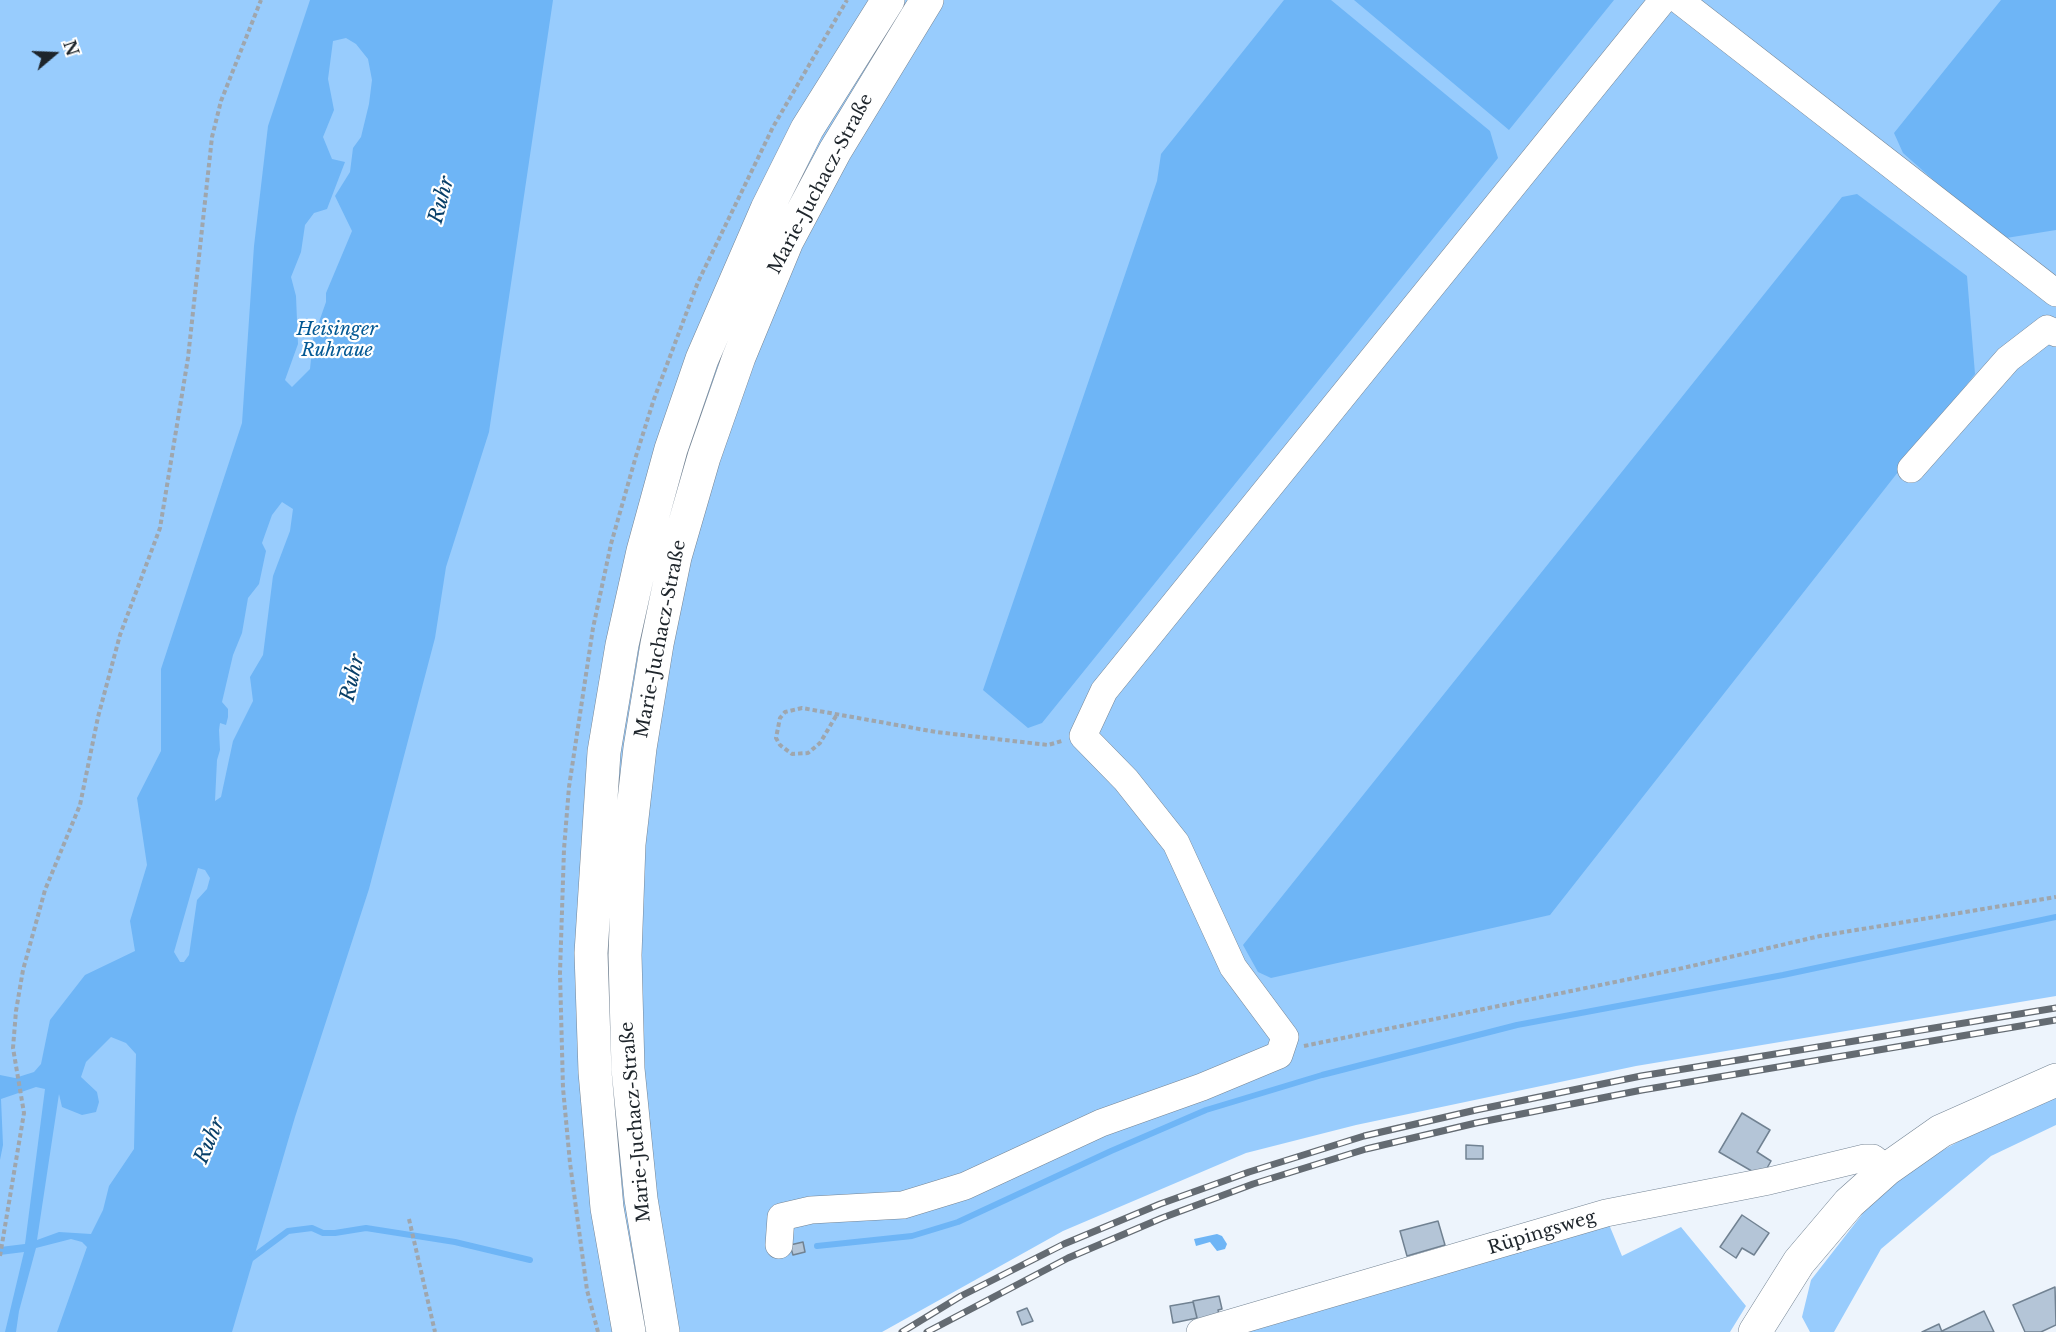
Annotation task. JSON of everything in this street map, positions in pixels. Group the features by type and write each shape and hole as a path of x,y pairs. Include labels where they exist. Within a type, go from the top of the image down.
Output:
{"main road":[{"name":"Marie-Juchacz-Straße","path":"629,1332 607,1208 595,1072 591,953 604,752 622,645 643,551 671,449 702,359 767,209 807,129 888,0"},
{"name":"Marie-Juchacz-Straße","path":"663,1332 637,1164 628,1069 625,956 629,844 640,747 657,644 675,557 704,457 739,357 787,241 835,151 927,0"},
{"path":"1755,1332 1799,1262 1849,1203 1887,1169 1941,1131 2056,1080"}],"street":[{"path":"779,1245 781,1216 811,1210 903,1205 965,1186 1101,1123 1202,1087 1279,1055 1285,1037 1233,967 1176,843 1126,780 1083,736 1104,691 1663,0"},
{"path":"1679,0 2056,293"},
{"path":"1911,469 2008,359 2047,329 2056,333"},
{"name":"Rüpingsweg","path":"1200,1332 1606,1213 1770,1181 1864,1158 1873,1158 1887,1169"}],"path":[{"path":"0,1256 24,1113 13,1048 16,1011 31,938 48,882 80,805 111,664 128,609 160,528 166,503 195,305 212,137 221,101 261,0"},
{"path":"836,716 820,743 808,753 792,754 780,745 776,738 780,718 794,708 936,732 1048,745 1083,736"},
{"path":"1282,1045 1305,1046 1464,1014 1821,936 2056,897"},
{"path":"409,1219 435,1332"}],"green space":[{"name":"Heisinger Ruhraue","path":"0,0 2056,0 2056,996 1636,1066 1356,1125 1246,1153 1063,1231 882,1332 0,1332"},
{"path":"2056,1098 2056,1125 1991,1156 1881,1249 1834,1332 1810,1332 1802,1317 1811,1280 1888,1181 2004,1116"},
{"path":"1608,1222 1622,1256 1681,1227 1746,1306 1730,1332 1216,1332"}],"water":[{"name":"Ruhr","path":"310,0 553,0 489,432 446,567 435,638 369,889 295,1117 232,1332 57,1332 87,1247 82,1242 71,1239 36,1248 19,1311 16,1332 5,1332 24,1252 0,1255 0,1247 25,1244 45,1089 36,1087 1,1099 3,1145 0,1160 0,1075 15,1078 34,1072 41,1064 50,1020 85,975 135,951 130,921 147,865 137,798 161,751 161,669 242,423 254,246 268,126","holes":["346,38 356,44 368,59 372,80 369,104 361,137 353,148 350,172 335,196 352,231 326,293 326,302 313,339 310,369 292,387 285,380 298,344 296,296 291,277 301,252 305,225 314,213 327,209 345,162 332,159 323,137 334,110 328,79 333,41","282,502 293,509 290,531 273,576 263,655 250,677 253,701 233,741 221,797 215,801 220,723 226,725 228,717 228,709 222,702 233,655 242,633 248,598 259,584 266,551 262,543 272,515","198,868 205,870 210,878 207,889 197,900 189,955 184,962 180,962 174,952","111,1037 126,1043 136,1054 134,1149 109,1186 103,1210 91,1234 59,1232 37,1240 59,1094 62,1107 82,1115 96,1112 99,1102 97,1092 81,1077 86,1062"]},
{"path":"1284,0 1331,0 1490,131 1498,158 1042,723 1028,728 983,690 1157,181 1161,154"},
{"path":"1354,0 1614,0 1509,130"},
{"path":"2001,0 2056,0 2056,230 2000,239 1903,153 1894,133"},
{"path":"1857,194 1967,276 1975,374 1550,915 1271,978 1258,972 1243,945 1842,197"},
{"path":"1217,1234 1222,1236 1227,1244 1225,1249 1217,1251 1210,1242 1196,1246 1194,1239"}],"building":[{"path":"1742,1113 1770,1130 1757,1152 1771,1161 1762,1177 1719,1152"},
{"path":"1466,1145 1483,1146 1483,1159 1466,1159"},
{"path":"1742,1215 1769,1233 1754,1255 1742,1248 1736,1258 1720,1247"},
{"path":"1438,1221 1445,1245 1407,1256 1400,1231"},
{"path":"803,1242 805,1252 793,1255 790,1245"},
{"path":"2055,1287 2056,1325 2041,1332 2025,1332 2013,1305"},
{"path":"1219,1296 1222,1309 1218,1310 1220,1318 1198,1322 1193,1301"},
{"path":"1193,1302 1197,1318 1173,1323 1170,1306"},
{"path":"1027,1308 1033,1321 1022,1325 1017,1312"},
{"path":"1984,1311 1994,1332 1942,1332 1942,1331"},
{"path":"1939,1324 1942,1332 1922,1332"}],"waterway":[{"path":"817,1246 912,1236 958,1222 1206,1110 1322,1075 1517,1025 1783,975 2056,917"},
{"path":"249,1260 288,1231 312,1228 323,1233 366,1228 455,1242 530,1260"}],"railway":[{"path":"902,1332 961,1296 1064,1244 1160,1204 1249,1172 1364,1136 1641,1076 2056,1008"},
{"path":"927,1332 1068,1258 1162,1218 1253,1184 1366,1149 1476,1123 1642,1090 2056,1020"}]}
